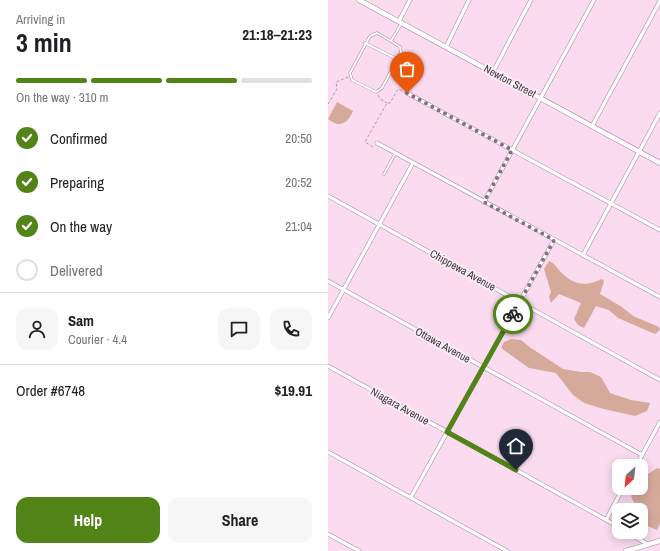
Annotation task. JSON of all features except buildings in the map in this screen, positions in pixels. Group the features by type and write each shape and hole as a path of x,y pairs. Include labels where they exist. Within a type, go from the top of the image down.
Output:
{"street":[{"name":"Newton Street","path":"360,0 660,163"},
{"path":"401,22 410,0"},
{"path":"446,47 469,0"},
{"path":"493,72 531,0"},
{"path":"484,202 594,0"},
{"path":"592,126 660,1"},
{"path":"407,93 660,230"},
{"path":"583,256 610,203 660,113"},
{"path":"377,143 660,297"},
{"path":"328,318 413,163"},
{"name":"Chippewa Avenue","path":"328,196 660,380"},
{"path":"411,497 554,240"},
{"name":"Ottawa Avenue","path":"328,281 642,455"},
{"name":"Niagara Avenue","path":"328,366 612,524"},
{"path":"640,459 660,422"},
{"path":"328,452 508,551"},
{"path":"606,520 619,495"},
{"path":"328,534 359,551"},
{"path":"639,539 647,544"},
{"path":"626,551 660,541"}],"lane":[{"path":"391,41 401,22"},
{"path":"377,33 391,41 400,47 401,52 382,88 376,92 352,80 350,73 370,36 377,33"},
{"path":"365,43 397,59"},
{"path":"384,174 396,154"}],"path":[{"path":"328,104 337,89 336,82 351,76"},
{"path":"373,147 366,142 387,103 390,103 398,89 402,91"},
{"path":"376,92 380,99 387,103"}],"shaded area":[{"path":"337,102 353,111 349,119 340,124 336,124 328,119"},
{"path":"549,261 568,278 577,283 587,284 602,279 604,281 600,294 622,307 633,316 659,327 660,330 655,334 618,318 609,310 596,306 584,328 578,325 574,319 581,303 559,294 551,303 549,297 551,292 544,269"},
{"path":"511,339 521,340 563,369 590,372 601,377 610,393 631,400 650,403 647,411 635,416 584,403 573,395 556,373 529,368 501,348 504,342"},
{"path":"657,468 660,469 660,523 657,530 648,526 648,503 634,503 631,496 648,495 648,474"}],"way so far":[{"path":"407,93 512,150 484,202 554,240 513,314"}],"route":[{"path":"513,314 447,432 516,470"}]}
